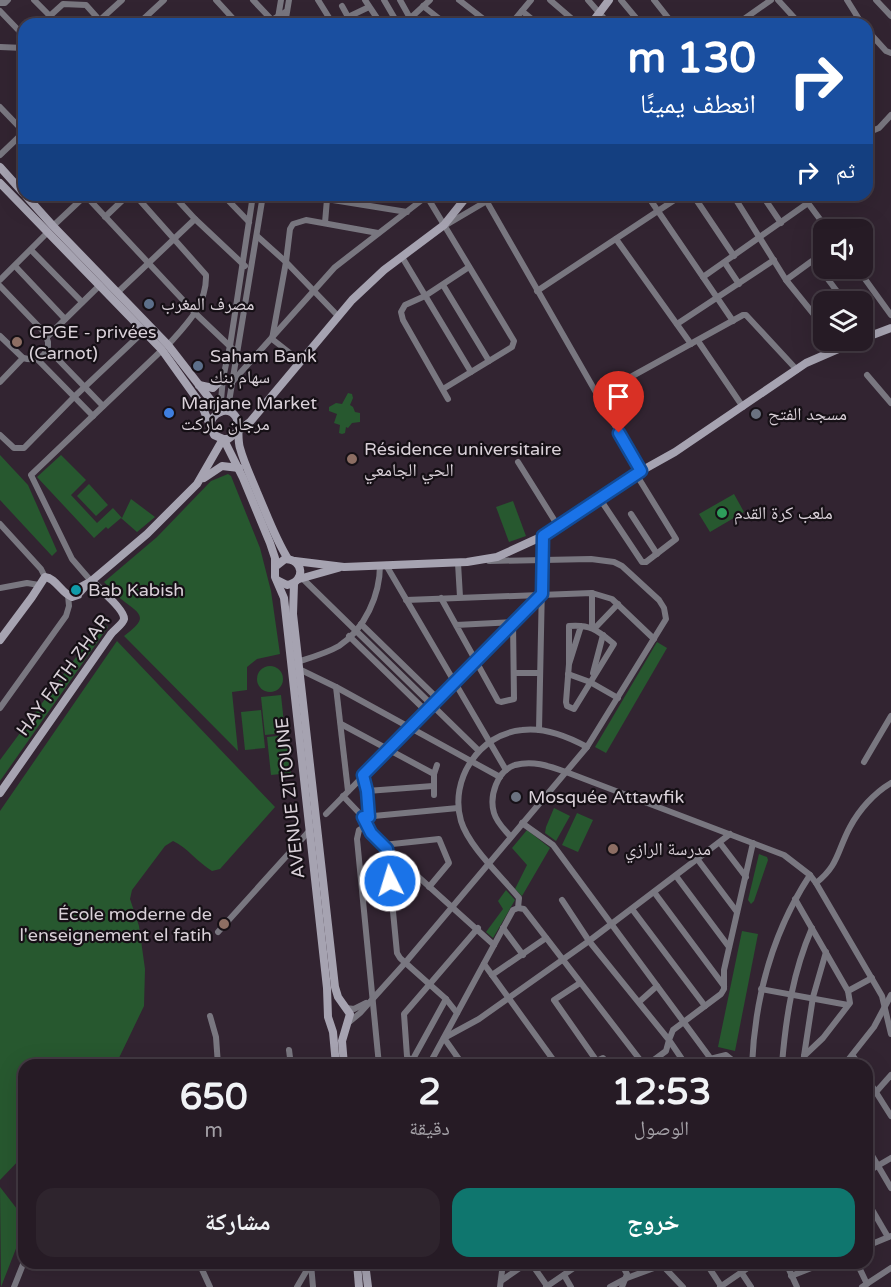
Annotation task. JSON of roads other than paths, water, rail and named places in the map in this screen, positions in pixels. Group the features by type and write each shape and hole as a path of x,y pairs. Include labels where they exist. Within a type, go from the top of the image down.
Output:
{"main road":[{"path":"596,18 609,0"},
{"path":"0,167 18,189"},
{"path":"1,187 118,292 199,385 219,412 245,418 257,414"},
{"path":"27,201 100,285 144,331 165,348 207,414 214,441 214,454"},
{"path":"219,412 211,419 211,429 218,438 224,440 232,438 250,422 338,316 370,282 444,225 463,201"},
{"path":"873,335 891,328"},
{"path":"344,567 283,585 274,573 281,560 344,567 458,563 497,557 543,536 826,351"},
{"path":"199,385 213,388 223,378"},
{"path":"233,414 238,423 237,432 243,458 278,540 301,571 298,580"},
{"path":"197,484 224,440"},
{"path":"224,440 239,468 270,543 276,566"},
{"path":"0,640 45,577 51,578 76,593 147,534 212,471 222,466 239,468"},
{"name":"AVENUE ZITOUNE","path":"277,580 287,615 329,1017 335,1059"},
{"name":"AVENUE ZITOUNE","path":"298,580 293,614 335,987 338,997 346,1007"},
{"name":"HAY FATH ZHAR","path":"0,793 111,634 123,621 124,616 121,610 90,582"},
{"path":"344,1059 342,1041 350,1017 346,1007 335,1006 329,1017 337,1027 347,1024"},
{"path":"358,1269 359,1287"},
{"path":"366,1269 368,1287"}],"street":[{"path":"0,3 8,0"},
{"path":"34,0 50,16"},
{"path":"105,18 121,0"},
{"path":"144,18 164,0"},
{"path":"216,0 232,18"},
{"path":"254,0 266,18"},
{"path":"278,18 281,0"},
{"path":"286,18 289,0"},
{"path":"318,0 329,18"},
{"path":"384,0 394,18"},
{"path":"400,0 410,18 430,0"},
{"path":"459,0 482,18"},
{"path":"516,18 531,0"},
{"path":"550,0 571,18"},
{"path":"588,0 604,18"},
{"path":"621,0 636,18"},
{"path":"654,0 667,18"},
{"path":"746,18 771,0"},
{"path":"778,0 794,18"},
{"path":"847,0 858,18"},
{"path":"876,0 891,16"},
{"path":"48,18 63,4 74,2 86,5 98,18"},
{"path":"342,6 348,17 367,3 377,18"},
{"path":"423,6 438,18"},
{"path":"0,11 18,30"},
{"path":"273,18 287,11"},
{"path":"522,11 531,18"},
{"path":"873,37 886,51 891,53"},
{"path":"0,46 18,48"},
{"path":"0,107 18,126"},
{"path":"873,131 889,121 891,115"},
{"path":"0,154 18,138"},
{"path":"0,280 79,201"},
{"path":"90,201 147,264 238,354"},
{"path":"105,217 122,201"},
{"path":"90,582 72,559 31,475 165,348 196,314 206,283 206,275 141,201"},
{"path":"178,201 242,264 252,270"},
{"path":"229,201 249,222"},
{"path":"219,412 252,201"},
{"path":"233,414 229,402 262,201"},
{"path":"325,223 327,201"},
{"path":"339,201 407,212"},
{"path":"233,381 335,267 421,201"},
{"path":"430,201 514,341 512,347 442,389"},
{"path":"651,201 733,321"},
{"path":"537,291 674,201"},
{"path":"697,201 734,256"},
{"path":"738,201 786,280 813,313"},
{"path":"766,201 781,223"},
{"path":"444,225 487,202 598,395 638,473 676,539 646,562 642,562 600,499"},
{"path":"703,277 808,203 820,219"},
{"path":"118,292 195,219"},
{"path":"272,339 290,229 293,224 306,220 378,233"},
{"path":"256,236 286,262 338,316"},
{"path":"616,239 691,344"},
{"path":"31,250 82,302"},
{"path":"402,257 471,372"},
{"path":"677,324 774,260"},
{"path":"786,280 812,261 837,291"},
{"path":"725,263 740,284"},
{"path":"15,266 65,319"},
{"path":"448,399 403,320 401,312 405,305 443,285 469,267"},
{"path":"865,279 891,315"},
{"path":"47,337 100,285"},
{"path":"443,285 489,361"},
{"path":"0,286 47,337 48,349 103,406"},
{"path":"598,395 746,315 797,370"},
{"path":"0,435 14,448 24,448 144,331"},
{"path":"0,336 23,358 37,359 48,349"},
{"path":"272,339 300,362"},
{"path":"698,340 743,407"},
{"path":"0,382 23,358"},
{"path":"37,359 93,416"},
{"path":"0,370 6,376"},
{"path":"867,375 891,403"},
{"path":"518,462 558,526"},
{"path":"631,514 657,554"},
{"path":"0,524 41,569 45,577"},
{"path":"538,730 543,536"},
{"path":"347,1024 360,1013 405,963 587,747 666,619 664,608 659,600 622,566 604,560 476,561"},
{"path":"458,563 460,597"},
{"path":"383,565 506,770"},
{"path":"300,666 341,644 361,624 376,593 383,565"},
{"path":"298,580 355,631 479,751"},
{"path":"0,588 27,583 39,585"},
{"path":"0,708 66,616 76,593"},
{"path":"406,600 592,593 606,596 618,604 654,639"},
{"path":"592,593 593,628"},
{"path":"326,814 542,594"},
{"path":"441,598 499,702 514,699 513,622"},
{"path":"593,628 618,604"},
{"path":"456,625 513,622"},
{"path":"361,624 438,699"},
{"path":"569,626 581,626 593,628 614,644 576,708 573,709 567,706 566,702 569,626"},
{"path":"569,664 581,626"},
{"path":"590,682 603,635"},
{"path":"350,636 426,711"},
{"path":"300,666 500,777"},
{"path":"514,673 540,673"},
{"path":"568,674 590,682 618,698"},
{"path":"336,687 346,793 366,817"},
{"path":"864,762 891,716"},
{"path":"341,724 434,774"},
{"path":"518,908 519,897 468,838 458,808 461,782 471,761 479,751 489,743 513,731 538,730 559,735 587,747"},
{"path":"510,836 497,821 493,805 494,790 506,770 513,766 534,763 566,771 784,855 810,875 816,883 873,978 885,1004 891,1034"},
{"path":"434,795 434,774 437,765"},
{"path":"363,775 367,791 367,825 374,836 478,928 494,945"},
{"path":"816,883 831,870 856,818 874,794 891,783"},
{"path":"367,791 433,786"},
{"path":"366,817 458,808"},
{"path":"522,823 553,845 711,1059 726,1055 731,1059"},
{"path":"367,825 359,830 357,839 378,1059"},
{"path":"218,932 310,830"},
{"path":"444,1038 479,1020 589,941 730,834"},
{"path":"385,847 439,840 449,863 429,887"},
{"path":"720,843 746,877"},
{"path":"654,1059 666,1051 674,1030 721,994 725,986 724,970 753,843"},
{"path":"385,847 395,948 400,958 447,999 457,1013"},
{"path":"698,860 737,912"},
{"path":"753,1059 761,989 774,945 784,919 810,875"},
{"path":"676,876 729,947"},
{"path":"654,892 725,986"},
{"path":"795,899 850,998 848,1005 823,1038 804,1056"},
{"path":"562,900 589,941 682,1059"},
{"path":"432,1059 513,910 518,908 524,909 640,1059"},
{"path":"632,909 705,1006"},
{"path":"447,999 422,1045 413,1059 410,1059 407,1056 404,1014 478,928"},
{"path":"503,928 523,955"},
{"path":"783,1059 791,993 797,966 812,928"},
{"path":"492,975 546,938"},
{"path":"803,1059 813,997 826,952"},
{"path":"484,964 553,1059"},
{"path":"848,991 873,978"},
{"path":"580,983 554,1000 595,1059"},
{"path":"639,1002 657,986"},
{"path":"761,989 848,1005"},
{"path":"850,1059 874,1027 891,995"},
{"path":"346,1007 354,1009 372,1000"},
{"path":"874,1027 891,1011"},
{"path":"210,1016 216,1037 218,1059"},
{"path":"444,1038 459,1059"},
{"path":"289,1050 290,1059"},
{"path":"876,1092 891,1075"},
{"path":"873,1087 891,1116"},
{"path":"873,1157 891,1188"},
{"path":"873,1169 891,1158"},
{"path":"873,1210 890,1236 873,1243"},
{"path":"859,1269 865,1285 891,1268"},
{"path":"14,1287 21,1269"},
{"path":"202,1269 210,1287"},
{"path":"297,1287 308,1269"},
{"path":"312,1269 314,1287"},
{"path":"501,1284 502,1269"},
{"path":"501,1284 521,1269"},
{"path":"534,1269 547,1287 572,1269"},
{"path":"622,1287 627,1278 625,1269"},
{"path":"610,1287 651,1269"},
{"path":"665,1269 679,1286"},
{"path":"710,1269 720,1286 745,1269"},
{"path":"788,1269 797,1287"},
{"path":"791,1276 808,1269"},
{"path":"742,1271 751,1287"},
{"path":"564,1275 571,1287"}],"place":[{"name":"مصرف المغرب","path":"149,304"},
{"name":"CPGE - privées (Carnot)","path":"17,342"},
{"name":"Saham Bank سهام بنك","path":"198,366"},
{"name":"Marjane Market مرجان ماركت","path":"169,413"},
{"name":"مسجد الفتح","path":"756,414"},
{"name":"Résidence universitaire الحي الجامعي","path":"352,459"},
{"name":"ملعب كرة القدم","path":"722,513"},
{"name":"Bab Kabish","path":"76,590"},
{"name":"Mosquée Attawfik","path":"516,797"},
{"name":"مدرسة الرازي","path":"613,849"},
{"name":"École moderne de l'enseignement el fatih","path":"224,924"}]}
